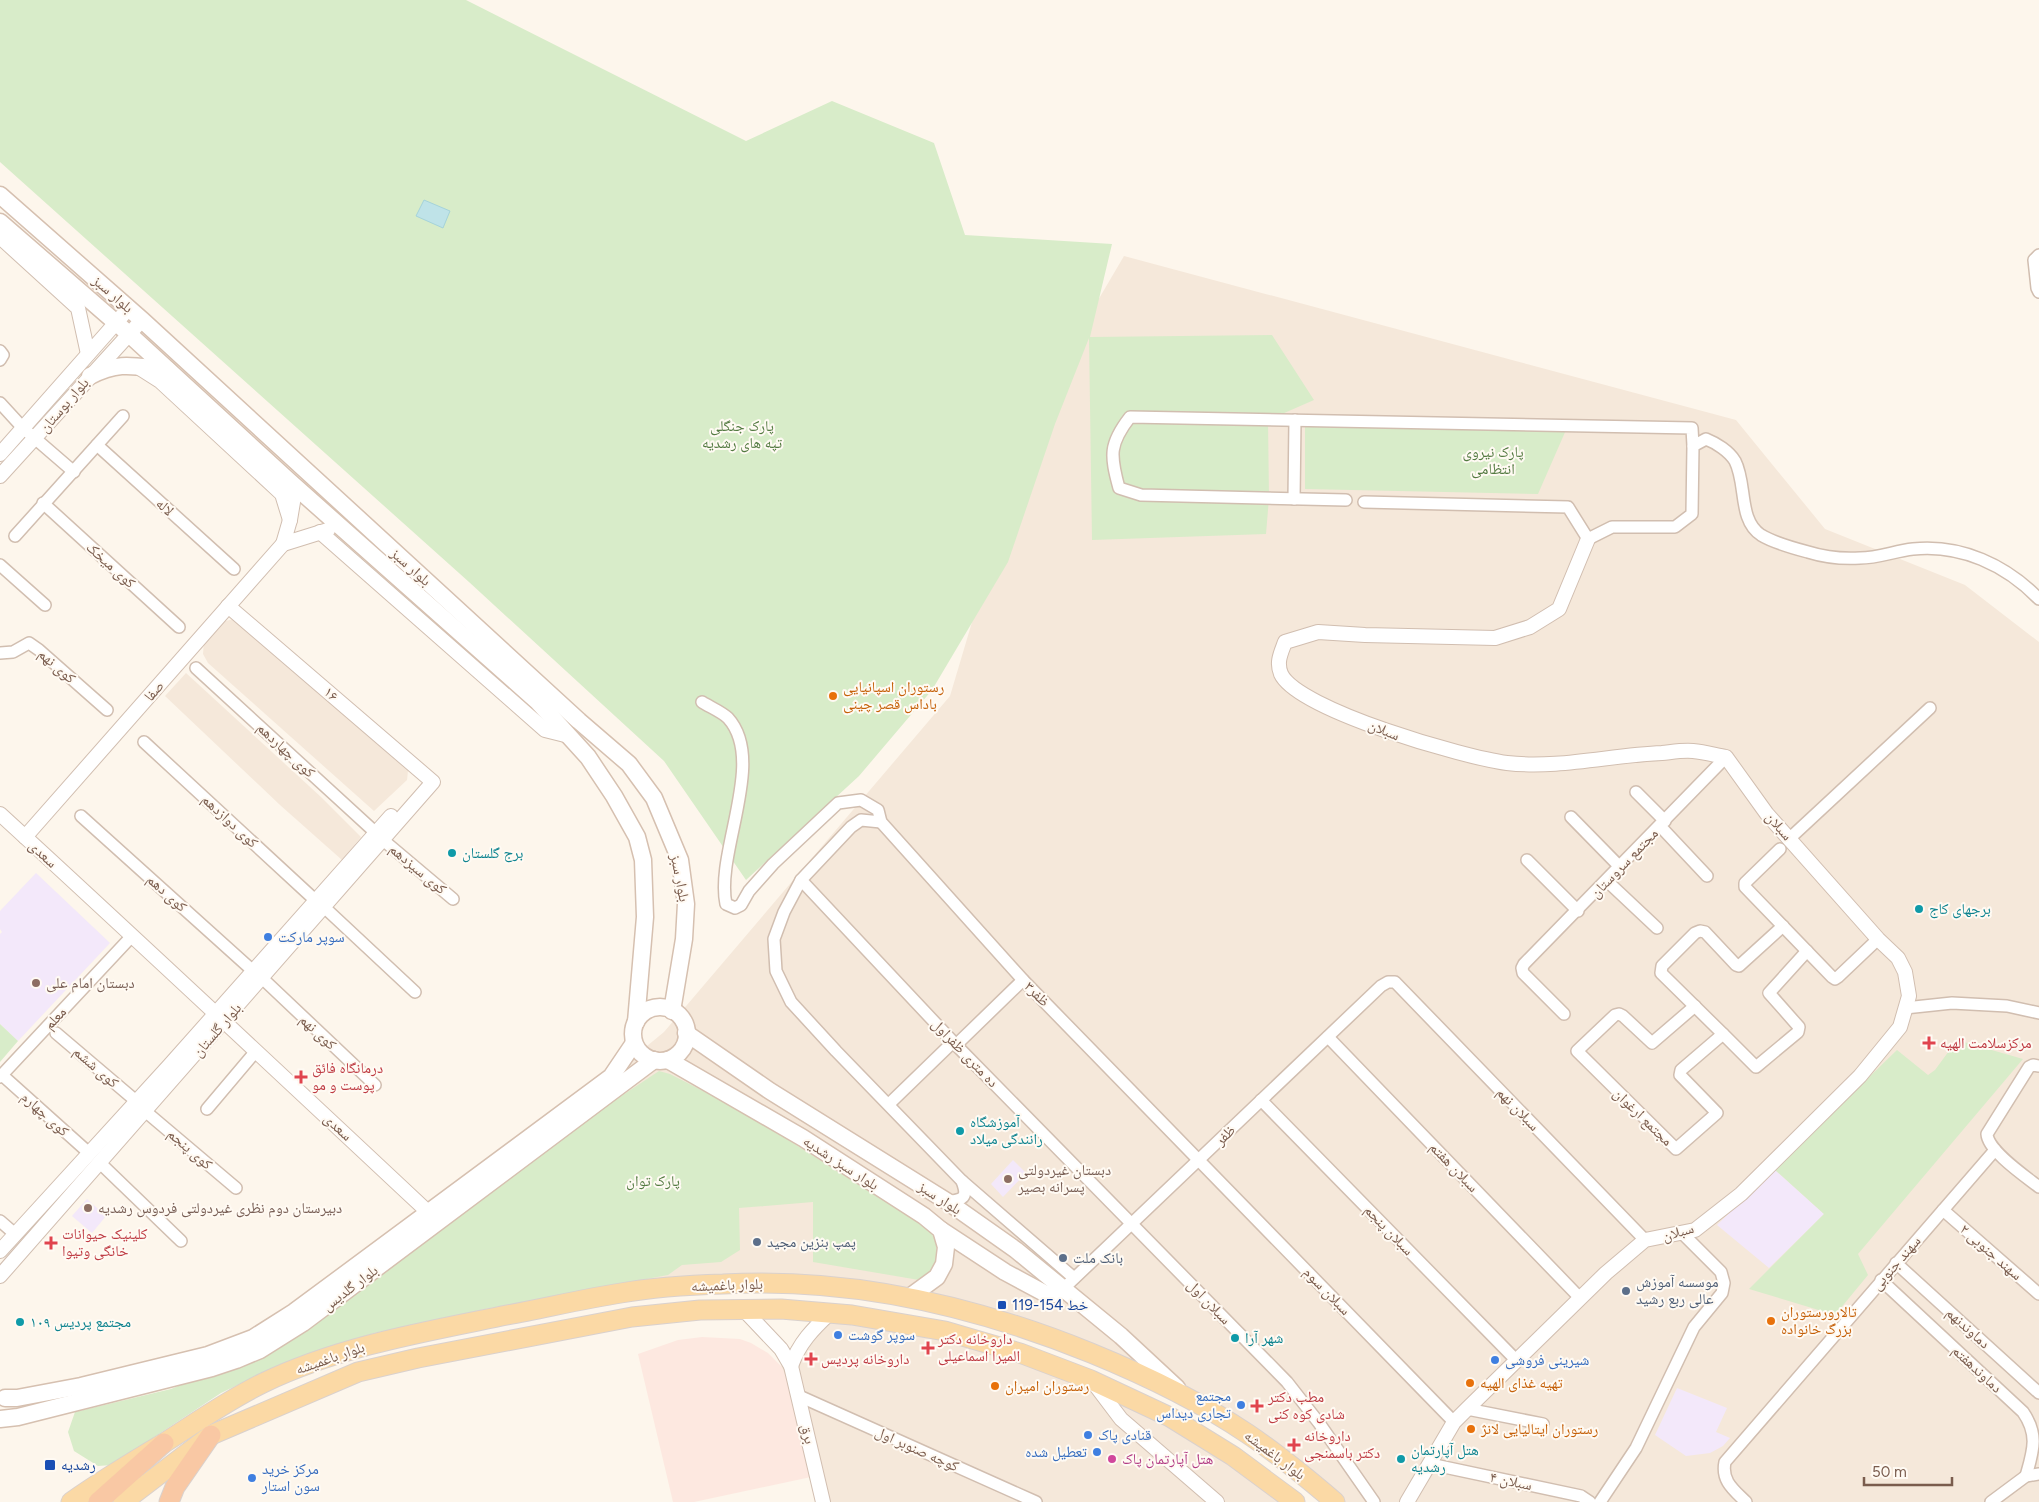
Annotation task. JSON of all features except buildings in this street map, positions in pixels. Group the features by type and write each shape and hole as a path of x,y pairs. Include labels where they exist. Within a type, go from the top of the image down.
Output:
{"highway":[{"path":"169,1502 176,1487 211,1435"},
{"path":"98,1502 164,1442"}],"main road":[{"name":"بلوار سبز","path":"0,195 142,320 579,721 629,764 654,798 680,860 686,904 684,940 672,1011"},
{"name":"بلوار سبز","path":"0,222 116,322 289,481 538,702 588,757 614,796 637,837 643,860 644,917 636,1022"},
{"path":"90,376 107,367 121,365 168,370"},
{"path":"658,1008 672,1011 682,1020 686,1033 683,1047 679,1052 661,1060 642,1054 634,1043 633,1029 636,1022 645,1012 651,1009 658,1008"},
{"name":"بلوار سبز","path":"686,1033 770,1091 948,1202 1016,1250 1069,1283 1121,1336 1184,1395"},
{"name":"بلوار گلدیس","path":"0,1419 18,1417 212,1368 260,1350 303,1323 432,1218 611,1077 634,1043"},
{"name":"بلوار گلدیس","path":"3,1396 17,1398 81,1386 208,1355 254,1338 661,1060"},
{"name":"بلوار سبز رشدیه","path":"661,1060 803,1138 924,1216 941,1230 1005,1272 1046,1294 1053,1294 1069,1283"},
{"path":"912,1296 937,1277 944,1264 946,1248 941,1230"},
{"name":"بلوار باغمیشه","path":"71,1502 214,1410 265,1382 355,1348 414,1334 612,1294 727,1283 792,1283 912,1296 970,1310 1050,1336 1117,1363 1184,1395 1248,1434 1302,1474 1335,1502"},
{"name":"بلوار باغمیشه","path":"123,1502 211,1435 358,1372 418,1358 632,1317 700,1310 781,1309 852,1315 945,1331 1020,1353 1091,1380 1170,1417 1234,1456 1295,1502"},
{"path":"0,1419 8,1412 9,1404 3,1396"}],"street":[{"path":"0,237 78,308 88,354"},
{"path":"2039,255 2034,260 2039,292"},
{"name":"بلوار بوستان","path":"0,454 128,308"},
{"name":"بلوار بوستان","path":"0,476 142,320"},
{"path":"0,351 3,355 0,360"},
{"path":"137,366 160,381 282,494 290,520"},
{"path":"0,403 23,428 74,472"},
{"path":"15,536 123,416"},
{"path":"1346,500 1141,495 1119,488 1114,470 1113,448 1117,433 1130,417 1692,428 1692,514 1675,527 1612,527 1588,539 1568,506 1364,502"},
{"path":"1294,499 1295,420"},
{"path":"1693,446 1706,438 1718,444 1735,460 1744,491 1745,509 1751,523 1760,534 1809,552 1840,558 1862,558 1915,549 1968,553 1998,566 2018,580 2039,599"},
{"name":"لاله","path":"97,445 234,570"},
{"path":"283,544 294,496 289,481"},
{"name":"کوی میخک","path":"43,503 179,627"},
{"path":"283,544 320,532 344,530"},
{"path":"320,532 545,730 569,736"},
{"name":"سبلان","path":"1407,1502 1454,1422 1606,1273 1645,1240 1695,1230 1741,1194 1860,1076 1900,1027 1909,996 1905,972 1898,958 1784,844 1767,814 1726,757 1692,751 1618,756 1550,764 1508,763 1408,739 1342,713 1294,689 1281,674 1278,660 1285,642 1318,632 1365,636 1495,638 1530,627 1559,609 1588,539"},
{"name":"صفا","path":"26,838 283,544"},
{"path":"0,565 45,605"},
{"name":"۱۶","path":"228,606 430,779"},
{"name":"کوی نهم","path":"0,654 13,652 29,643 107,710"},
{"name":"کوی چهاردهم","path":"196,668 379,836"},
{"name":"ظفر۳","path":"702,702 727,718 741,740 742,785 727,860 726,904 735,908 741,905 749,891 773,864 838,803 861,800 878,810 881,822 1023,980 1199,1159"},
{"path":"1878,939 1835,979 1745,885 1784,844 1930,708"},
{"name":"کوی دوازدهم","path":"144,742 415,992"},
{"name":"مجتمع سروستان","path":"1564,1014 1524,973 1522,968 1524,964 1578,911 1726,757"},
{"name":"بلوار گلستان","path":"0,1276 99,1162 141,1106 430,779"},
{"path":"1636,792 1707,876"},
{"name":"سعدی","path":"0,814 220,1017 432,1218"},
{"name":"کوی دهم","path":"81,816 257,974"},
{"path":"1571,817 1620,867"},
{"path":"881,822 861,820 851,827 801,880 784,912 774,940 776,971 791,1002 836,1051 962,1181 1069,1283"},
{"name":"کوی سیزدهم","path":"379,836 453,899"},
{"path":"1527,860 1578,911"},
{"name":"ده متری ظفراول","path":"801,880 955,1044 1132,1223"},
{"path":"1607,881 1657,928"},
{"path":"1783,926 1739,966 1704,932 1700,931 1695,933 1662,966 1661,973 1756,1067 1798,1032 1799,1027 1769,993 1807,951"},
{"name":"معلم","path":"1,1076 132,937"},
{"name":"کوی نهم","path":"257,974 375,1085"},
{"path":"889,1104 1023,980"},
{"name":"ظفر","path":"1069,1283 1388,982"},
{"name":"سبلان نهم","path":"1388,982 1395,982 1645,1240"},
{"path":"1905,1008 1952,1003 2007,1006 2039,1013"},
{"name":"مجتمع ارغوان","path":"1695,1006 1652,1043 1619,1014 1615,1015 1577,1051 1676,1149 1717,1114 1679,1072 1723,1034"},
{"name":"کوی ششم","path":"56,1033 141,1106"},
{"name":"سبلان هفتم","path":"1328,1037 1580,1298"},
{"path":"207,1109 256,1051"},
{"path":"2036,1066 2030,1067 1987,1134 1987,1139 1995,1150 2039,1187"},
{"name":"کوی چهارم","path":"1,1076 89,1153"},
{"name":"سبلان پنجم","path":"1261,1100 1517,1361"},
{"name":"بلوار گلستان","path":"0,1251 89,1153 141,1106"},
{"name":"کوی پنجم","path":"141,1106 236,1188"},
{"name":"سهند جنوبی","path":"1746,1502 1726,1482 1723,1472 1725,1462 1995,1150"},
{"path":"89,1153 181,1241"},
{"name":"سبلان سوم","path":"1199,1159 1454,1422"},
{"path":"948,1202 961,1200 965,1191 962,1181"},
{"name":"سهند جنوبی ۲","path":"1943,1210 2039,1294"},
{"path":"0,1221 28,1245"},
{"name":"سبلان اول","path":"1132,1223 1287,1382 1319,1423 1374,1502"},
{"path":"1600,1502 1636,1448 1694,1327 1722,1293 1724,1283 1720,1272 1682,1233"},
{"name":"دماوندنهم","path":"1896,1263 2039,1393"},
{"name":"دماوندهفتم","path":"1881,1280 2023,1412 2030,1421 2034,1433 2034,1444 2026,1476"},
{"name":"برق","path":"744,1310 781,1349 791,1366 826,1500"},
{"path":"791,1366 797,1350 809,1334 830,1313"},
{"path":"1091,1380 1122,1419 1217,1502"},
{"name":"کوچه صنوبر اول","path":"799,1396 1036,1502"},
{"path":"1467,1409 1543,1424"},
{"name":"سبلان ۴","path":"1430,1464 1581,1496 1590,1502"},
{"path":"1991,1502 2026,1476 2039,1474"}],"shaded area":[{"path":"1124,256 1736,420 1825,529 1965,585 2039,642 2039,1502 1335,1502 1211,1411 1072,1345 918,1298 818,1286 588,1299 329,1358 164,1443 664,1032 950,696 1037,404"},
{"path":"234,619 408,771 407,780 374,811 208,663 203,654 204,641 221,622"},
{"path":"186,673 321,797 361,837 342,860 280,805 165,696"},
{"name":"دبستان امام علی","path":"36,873 110,943 18,1041 0,1024 0,934 2,932 0,929 0,911"},
{"name":"دبستان غیردولتی پسرانه بصیر","path":"1013,1160 1026,1173 1003,1197 991,1184"},
{"path":"1774,1169 1824,1214 1769,1268 1717,1225"},
{"name":"دبیرستان دوم نظری غیردولتی فردوس رشدیه","path":"87,1199 106,1216 92,1233 72,1216"},
{"path":"835,1315 972,1341 1091,1380 1233,1456 1291,1502 816,1502 792,1395 781,1366"},
{"path":"702,1337 740,1339 751,1343 768,1353 781,1366 789,1383 811,1477 694,1502 673,1502 638,1354 678,1340"},
{"path":"1677,1388 1727,1408 1716,1432 1730,1438 1723,1446 1710,1453 1686,1456 1655,1435"}],"green space":[{"name":"پارک جنگلی تپه های رشدیه","path":"0,0 466,0 746,141 832,101 934,143 965,235 1112,244 1090,337 1272,335 1314,400 1268,420 1269,498 1266,534 1092,540 1089,338 1055,424 1008,562 932,690 859,776 746,880 664,761 469,582 0,162"},
{"name":"پارک نیروی انتظامی","path":"1305,426 1566,430 1538,494 1305,489"},
{"path":"0,1024 18,1041 0,1062"},
{"path":"1957,1040 2023,1059 1858,1254 1868,1275 1835,1315 1749,1289 1824,1214 1774,1169 1897,1050 1928,1075 1935,1070"},
{"name":"پارک توان","path":"659,1071 670,1074 746,1113 930,1230 936,1243 937,1263 928,1277 919,1280 813,1262 813,1202 739,1208 740,1250 721,1262 682,1265 668,1275 485,1309 374,1333 281,1364 221,1393 112,1465 98,1466 74,1451 68,1432 75,1412 171,1389 279,1344 561,1136"}],"water":[{"path":"424,200 450,211 443,228 416,216"}],"place":[{"name":"رستوران اسپانیایی باداس قصر چینی","path":"833,696"},
{"name":"برج گلستان","path":"452,853"},
{"name":"برجهای کاج","path":"1919,909"},
{"name":"سوپر مارکت","path":"268,937"},
{"name":"دبستان امام علی","path":"36,983"},
{"name":"مرکزسلامت الهیه","path":"1929,1043"},
{"name":"درمانگاه فائق پوست و مو","path":"301,1077"},
{"name":"آموزشگاه رانندگی میلاد","path":"960,1131"},
{"name":"دبستان غیردولتی پسرانه بصیر","path":"1008,1179"},
{"name":"دبیرستان دوم نظری غیردولتی فردوس رشدیه","path":"88,1208"},
{"name":"پمپ بنزین مجید","path":"757,1242"},
{"name":"کلینیک حیوانات خانگی وتیوا","path":"51,1243"},
{"name":"بانک ملت","path":"1063,1258"},
{"name":"موسسه آموزش عالی ربع رشید","path":"1626,1291"},
{"name":"خط 154-119","path":"1002,1305"},
{"name":"تالارورستوران بزرگ خانواده","path":"1771,1321"},
{"name":"مجتمع پردیس ۱۰۹","path":"20,1322"},
{"name":"سوپر گوشت","path":"838,1335"},
{"name":"شهر آرا","path":"1235,1338"},
{"name":"داروخانه دکتر المیرا اسماعیلی","path":"928,1348"},
{"name":"داروخانه پردیس","path":"811,1359"},
{"name":"شیرینی فروشی","path":"1495,1360"},
{"name":"تهیه غذای الهیه","path":"1470,1383"},
{"name":"رستوران امیران","path":"995,1386"},
{"name":"مجتمع تجاری دیداس","path":"1241,1405"},
{"name":"مطب دکتر شادی کوه کنی","path":"1257,1406"},
{"name":"رستوران ایتالیایی لانژ","path":"1471,1429"},
{"name":"قنادی پاک","path":"1088,1435"},
{"name":"داروخانه دکتر باسمنجی","path":"1294,1445"},
{"name":"تعطیل شده","path":"1097,1452"},
{"name":"هتل آپارتمان پاک","path":"1112,1459"},
{"name":"هتل آپارتمان رشدیه","path":"1401,1459"},
{"name":"رشدیه","path":"50,1465"},
{"name":"مرکز خرید سون استار","path":"252,1478"}]}
